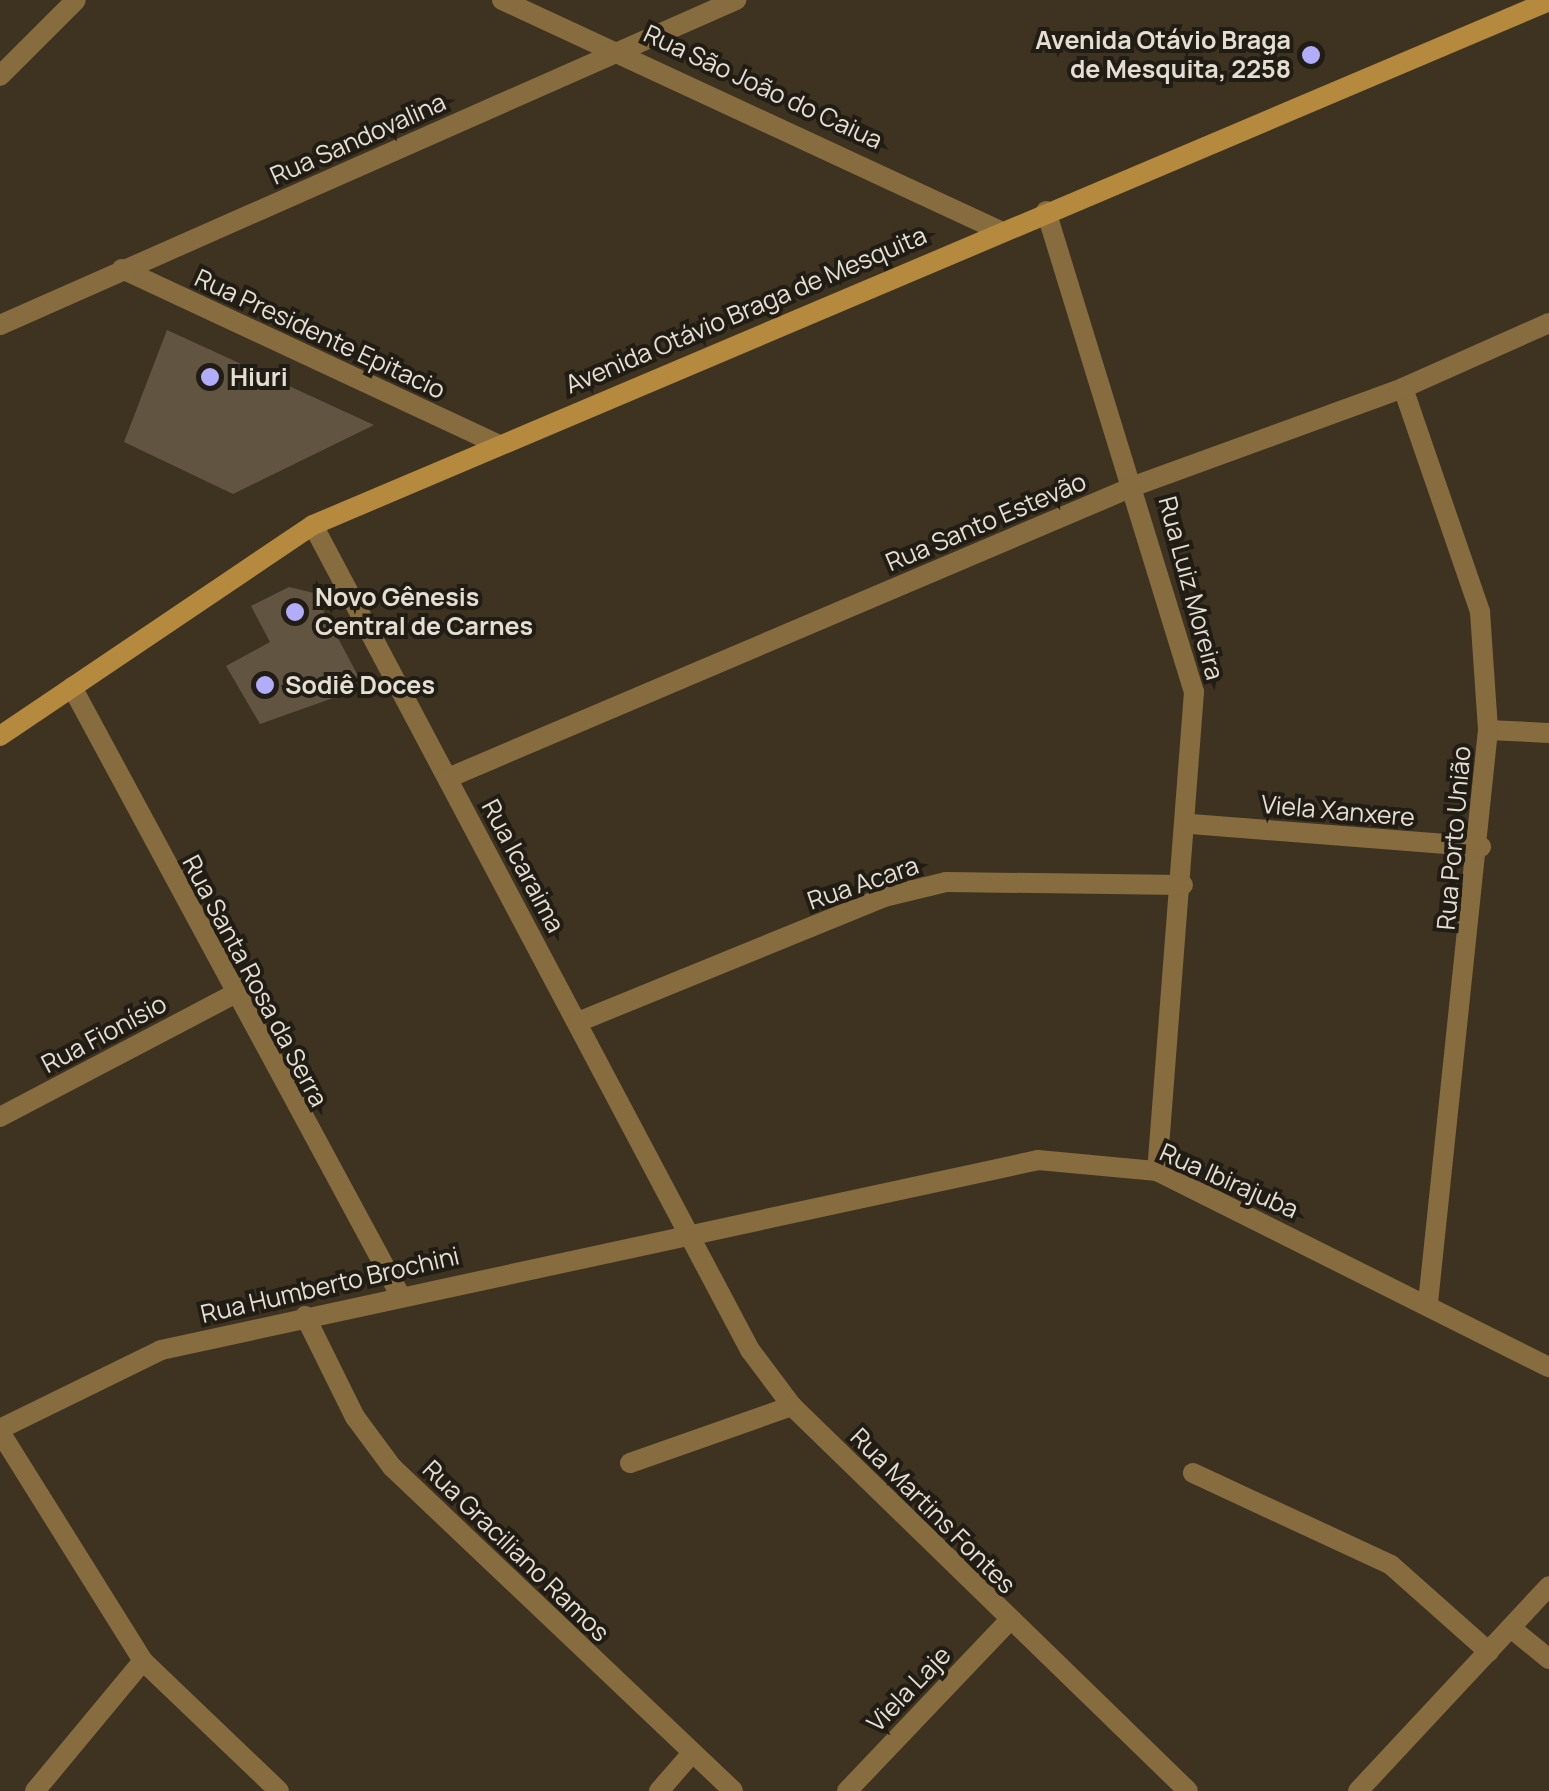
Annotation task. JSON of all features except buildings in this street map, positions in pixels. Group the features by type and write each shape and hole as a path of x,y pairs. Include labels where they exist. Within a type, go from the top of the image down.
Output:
{"main road":[{"name":"Avenida Otávio Braga de Mesquita","path":"0,736 313,525 998,230 1549,1"}],"street":[{"path":"0,76 76,0"},
{"name":"Rua São João do Caiua","path":"502,0 624,49 998,230"},
{"name":"Rua Sandovalina","path":"0,325 736,0"},
{"name":"Rua Luiz Moreira","path":"1046,211 1136,485 1194,692 1191,824 1157,1172"},
{"name":"Rua Presidente Epitacio","path":"122,269 496,444"},
{"name":"Rua Santo Estevão","path":"448,778 1136,485 1403,388 1549,322"},
{"name":"Rua Porto União","path":"1403,388 1480,612 1488,730 1482,847 1428,1303"},
{"name":"Rua Icaraima","path":"313,525 686,1232"},
{"name":"Rua Santa Rosa da Serra","path":"72,687 232,996 400,1295"},
{"path":"1488,730 1549,733"},
{"name":"Viela Xanxere","path":"1191,824 1482,847"},
{"name":"Rua Acara","path":"578,1022 884,898 946,882 1183,885"},
{"name":"Rua Fionísio","path":"0,1117 232,996"},
{"name":"Rua Ibirajuba","path":"686,1232 1038,1160 1157,1172 1428,1303 1549,1367"},
{"name":"Rua Humberto Brochini","path":"0,1430 161,1350 686,1232"},
{"name":"Rua Martins Fontes","path":"686,1232 792,1406 1008,1622 1188,1791"},
{"name":"Rua Graciliano Ramos","path":"305,1316 355,1417 392,1466 733,1791"},
{"path":"630,1463 792,1406"},
{"path":"0,1430 143,1661 280,1791"},
{"path":"1193,1472 1391,1564 1488,1652"},
{"path":"1358,1791 1549,1586"},
{"name":"Viela Laje","path":"847,1791 1008,1622"},
{"path":"1511,1628 1549,1659"},
{"path":"35,1791 143,1661"},
{"path":"660,1791 692,1754"}],"place":[{"name":"Avenida Otávio Braga de Mesquita, 2258","path":"1311,55"},
{"name":"Hiuri","path":"210,377"},
{"name":"Novo Gênesis Central de Carnes","path":"295,612"},
{"name":"Sodiê Doces","path":"265,685"}]}
